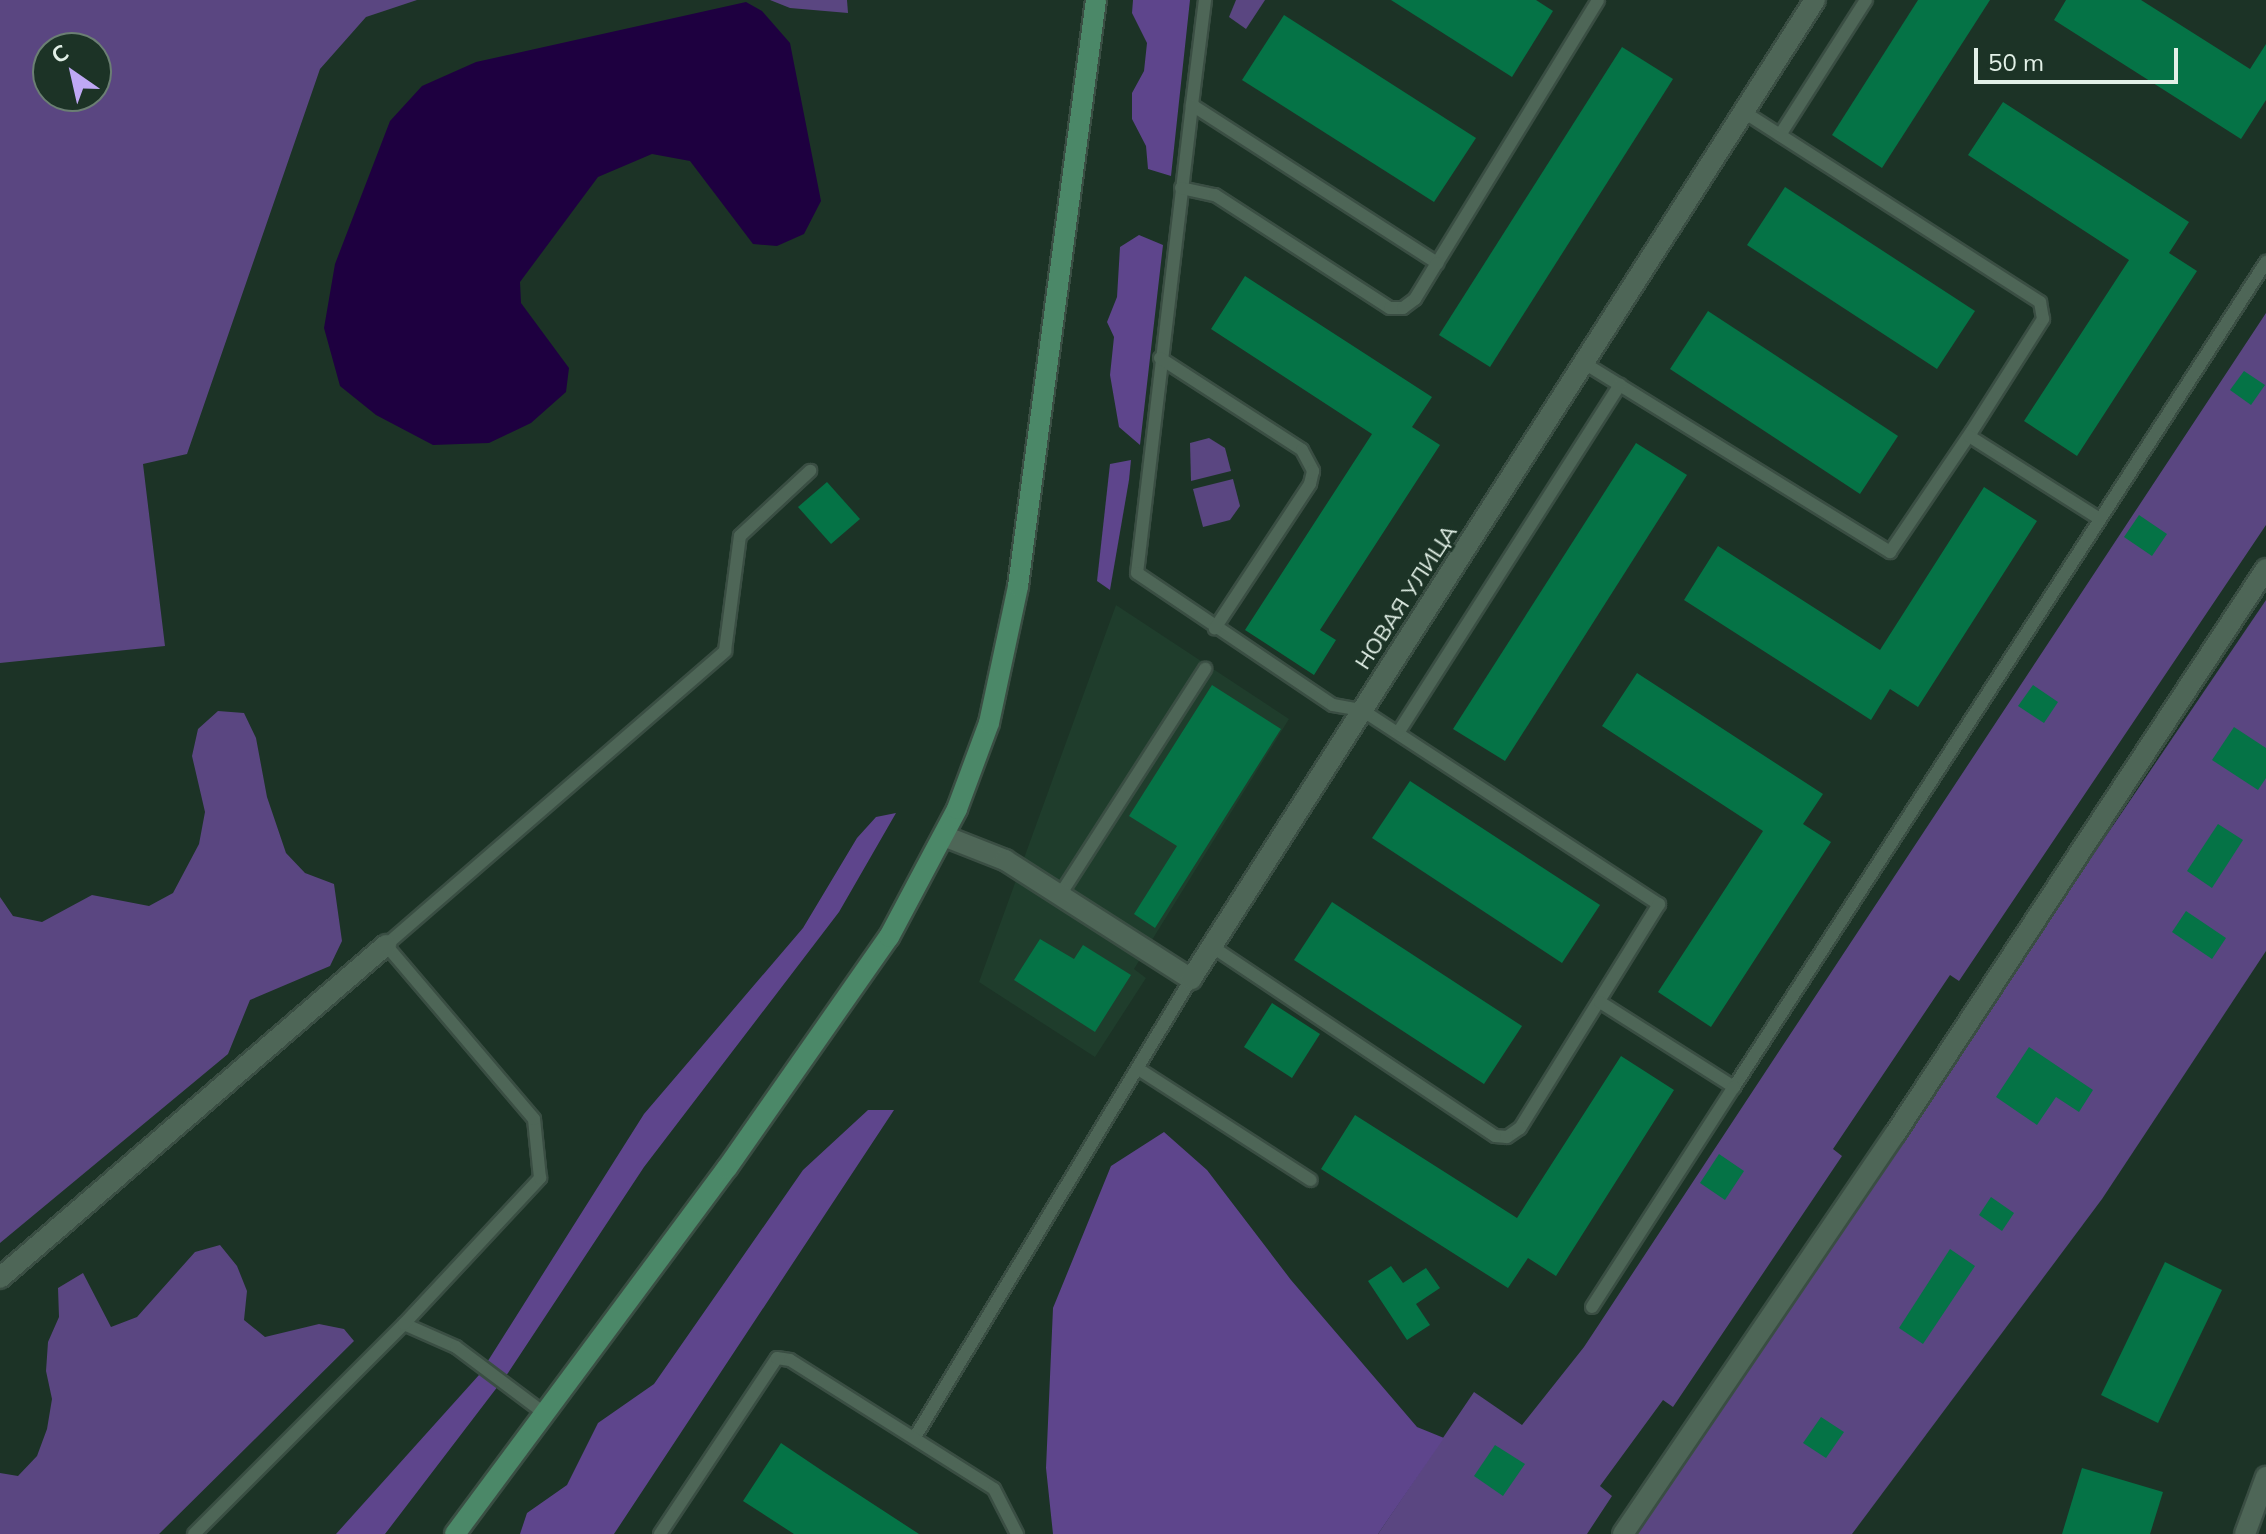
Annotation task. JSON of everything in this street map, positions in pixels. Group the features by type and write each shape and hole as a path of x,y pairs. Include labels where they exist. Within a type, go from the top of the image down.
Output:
{"main road":[{"path":"455,1534 889,937 944,836 989,723 1018,586 1096,0"}],"street":[{"name":"НОВАЯ УЛИЦА","path":"1191,979 1815,0"},
{"path":"1623,1534 1895,1134 2266,569"},
{"path":"944,836 1005,860 1191,979"},
{"path":"0,1278 386,945"},
{"path":"2245,1534 2266,1477"}],"lane":[{"path":"1205,0 1160,358 1137,573 1333,705 1362,710 1653,895 1659,904 1657,913 1520,1128 1507,1137 1495,1136 1211,946"},
{"path":"1181,188 1215,195 1390,308 1403,308 1415,299 1598,0"},
{"path":"1780,135 1866,0"},
{"path":"1192,105 1437,263"},
{"path":"1584,363 1890,552 1969,436 2045,310 2040,302 1744,112"},
{"path":"1592,1307 2266,262"},
{"path":"1160,358 1302,450 1313,471 1310,484 1215,628"},
{"path":"1398,733 1620,385"},
{"path":"1969,436 2100,519"},
{"path":"194,1534 404,1324 540,1178 534,1119 386,945 725,651 740,536 810,471"},
{"path":"1060,895 1205,669"},
{"path":"915,1437 1140,1070 1191,979"},
{"path":"1600,1002 1734,1087"},
{"path":"1140,1070 1311,1180"},
{"path":"404,1324 456,1347 544,1413"},
{"path":"660,1534 777,1358 915,1437 994,1489 1017,1534"}],"shaded area":[{"path":"0,0 417,0 366,17 320,69 187,454 143,464 165,646 0,663"},
{"path":"770,0 847,0 848,13 790,8"},
{"path":"1133,0 1190,0 1171,176 1148,169 1146,146 1132,119 1132,93 1144,71 1147,43 1132,13"},
{"path":"1236,0 1265,0 1246,29 1229,17"},
{"path":"746,2 762,11 790,43 821,201 804,234 777,246 753,244 690,161 652,154 598,177 520,282 521,303 569,368 566,392 531,423 489,443 433,445 376,415 340,386 324,328 335,264 390,121 422,86 476,62"},
{"path":"1139,235 1163,245 1140,445 1119,427 1110,375 1114,337 1107,322 1117,297 1120,247"},
{"path":"2266,313 2266,525 1959,981 1950,975 1833,1149 1842,1156 1673,1407 1663,1400 1600,1486 1612,1496 1587,1534 1378,1534 1474,1392 1522,1425 1584,1347"},
{"path":"1209,438 1225,448 1231,471 1191,481 1190,443"},
{"path":"1131,460 1110,590 1097,581 1110,464"},
{"path":"1233,479 1240,506 1230,520 1203,527 1193,489"},
{"path":"2266,600 2266,951 2102,1199 1852,1534 1633,1534"},
{"path":"1116,605 1289,719 1134,969 1146,978 1095,1057 979,982"},
{"path":"218,711 244,713 256,738 267,797 286,853 305,873 334,884 342,941 330,966 250,1000 228,1054 0,1243 0,897 13,916 42,922 92,895 149,906 173,893 199,844 205,812 192,756 198,729"},
{"path":"896,813 839,912 644,1167 508,1373 385,1534 336,1534 479,1375 644,1114 803,928 857,838 876,817"},
{"path":"868,1110 894,1110 614,1534 520,1534 527,1513 567,1485 598,1423 654,1384 803,1170"},
{"path":"1164,1132 1207,1170 1291,1280 1417,1427 1444,1438 1378,1534 1053,1534 1046,1468 1053,1308 1111,1166"},
{"path":"220,1245 237,1266 247,1291 244,1320 265,1337 319,1324 344,1329 354,1341 159,1534 0,1534 0,1473 18,1476 37,1456 47,1429 52,1399 46,1371 48,1342 59,1317 58,1288 83,1273 111,1327 137,1317 195,1252"}],"building":[{"path":"1391,0 1536,0 1553,11 1512,77"},
{"path":"1918,0 1990,0 1882,168 1832,135"},
{"path":"2066,0 2141,0 2250,69 2266,44 2266,100 2241,139 2054,20"},
{"path":"1284,15 1476,138 1434,202 1242,80"},
{"path":"1622,47 1673,79 1490,367 1439,335"},
{"path":"2003,102 2189,222 2169,253 2197,271 2077,456 2024,421 2129,260 1968,155"},
{"path":"1785,187 1975,311 1937,369 1747,245"},
{"path":"1245,276 1432,397 1412,427 1440,445 1320,630 1336,640 1314,675 1245,630 1372,434 1211,329"},
{"path":"1708,311 1898,436 1860,494 1670,369"},
{"path":"2244,371 2265,385 2251,405 2230,390"},
{"path":"1636,443 1687,475 1505,761 1453,729"},
{"path":"827,482 860,519 831,544 798,507"},
{"path":"1984,487 2037,521 1918,707 1890,689 1871,720 1684,600 1718,546 1880,650"},
{"path":"2139,515 2167,534 2152,556 2124,537"},
{"path":"1637,673 1823,794 1803,824 1831,842 1711,1027 1658,992 1763,831 1602,726"},
{"path":"1212,685 1281,729 1155,928 1134,914 1177,846 1129,816"},
{"path":"2033,685 2058,702 2044,723 2018,706"},
{"path":"2234,727 2266,748 2266,778 2258,790 2212,760"},
{"path":"1410,781 1600,905 1562,963 1372,838"},
{"path":"2218,824 2243,840 2212,888 2187,871"},
{"path":"1332,902 1522,1026 1484,1084 1294,960"},
{"path":"2186,911 2226,938 2212,959 2172,932"},
{"path":"1040,939 1074,959 1083,945 1131,975 1095,1032 1014,980"},
{"path":"1272,1003 1320,1034 1292,1078 1244,1047"},
{"path":"2029,1047 2093,1090 2079,1112 2056,1097 2037,1125 1996,1097"},
{"path":"1621,1056 1674,1090 1556,1276 1528,1258 1508,1288 1321,1169 1355,1115 1517,1218"},
{"path":"1719,1154 1744,1171 1725,1200 1700,1183"},
{"path":"1991,1197 2014,1213 2002,1231 1979,1215"},
{"path":"1950,1249 1975,1266 1923,1344 1899,1328"},
{"path":"2165,1262 2222,1290 2158,1423 2101,1395"},
{"path":"1391,1266 1403,1283 1426,1268 1440,1288 1416,1304 1430,1325 1407,1340 1368,1281"},
{"path":"1821,1417 1844,1432 1826,1458 1803,1443"},
{"path":"781,1443 919,1534 794,1534 743,1501"},
{"path":"1495,1445 1525,1464 1503,1496 1474,1476"},
{"path":"2082,1468 2163,1492 2150,1534 2062,1534"}]}
